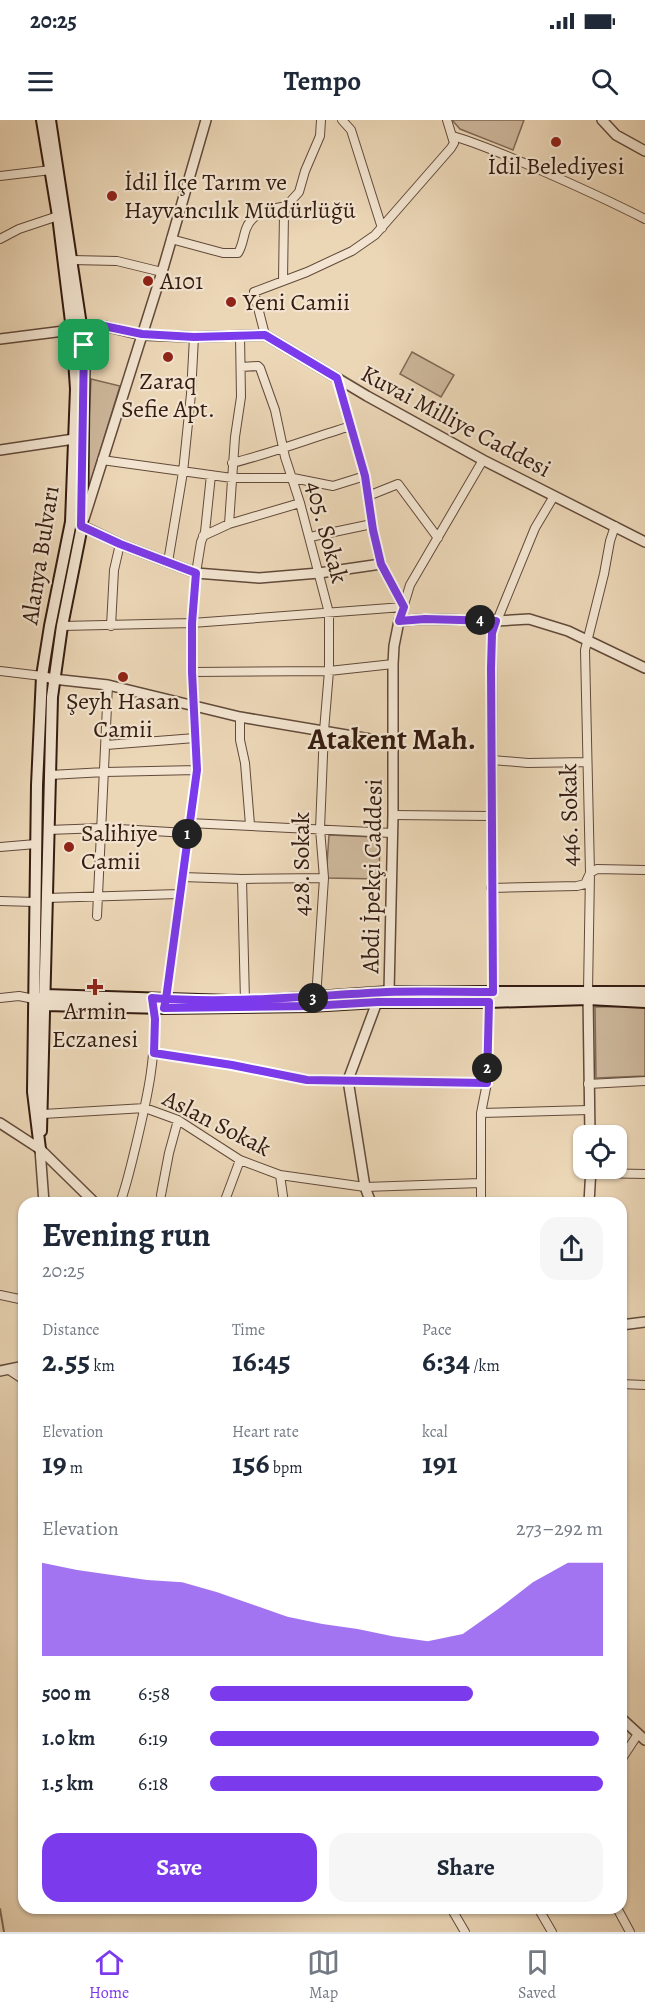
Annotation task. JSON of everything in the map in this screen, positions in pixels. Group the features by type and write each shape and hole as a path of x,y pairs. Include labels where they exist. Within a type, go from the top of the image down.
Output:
{"main road":[{"name":"Alanya Bulvarı","path":"39,1149 33,1092 34,999 48,830 50,775 47,677 62,626 81,526 84,345 77,328 42,120"},
{"name":"Alanya Bulvarı","path":"39,1149 43,1114 45,1000 36,844 37,784 50,626 70,522 77,328 72,261 50,120"},
{"path":"159,1003 316,998 389,992 491,997"},
{"path":"34,999 310,1006 645,992"},
{"path":"588,995 645,1002"}],"street":[{"path":"81,526 162,272 207,120"},
{"path":"283,280 284,213 299,192 320,136 321,120"},
{"path":"342,120 351,130 382,228"},
{"path":"0,339 104,326 142,334 194,337 265,335 254,292 307,272 352,251 375,236 389,217 451,148 454,143 453,136 447,120"},
{"path":"602,120 616,135 645,151"},
{"path":"453,136 474,142 604,198 645,219"},
{"path":"0,176 51,171"},
{"path":"171,239 223,253 238,253 250,221 255,215 277,207 288,206"},
{"path":"0,239 19,229 58,216"},
{"path":"72,261 117,261 162,272"},
{"name":"Kuvai Milliye Caddesi","path":"265,335 483,460 645,542"},
{"path":"229,524 232,463 241,397 240,336"},
{"path":"168,562 183,472 194,337"},
{"name":"405. Sokak","path":"241,367 258,366 260,368 275,410 329,613 329,671 324,731"},
{"path":"337,378 365,476 372,525 381,564 404,607"},
{"path":"232,463 258,457 351,426"},
{"path":"0,450 74,439"},
{"path":"102,460 232,478 293,478 333,486 365,476"},
{"path":"483,460 410,585 399,621 529,619 587,639 645,668"},
{"path":"122,1197 145,1108 154,1053 155,1019 182,877 197,770 192,623 196,573 205,532 212,475"},
{"path":"368,496 398,484 438,538"},
{"path":"481,1197 481,1113 487,1083 491,997 492,633 536,528 554,496"},
{"path":"203,536 229,524 300,503"},
{"path":"70,522 196,573 259,578 319,573 381,564"},
{"path":"309,537 372,525"},
{"name":"446. Sokak","path":"588,995 590,873 585,650 615,526"},
{"path":"111,626 114,570 120,544"},
{"path":"62,626 192,623 404,607"},
{"name":"Abdi İpekçi Caddesi","path":"389,992 394,743 393,663 399,621"},
{"path":"192,672 329,671 393,663"},
{"path":"0,672 108,685 240,717 394,743"},
{"path":"97,916 108,685"},
{"path":"240,717 240,740 245,763 250,825"},
{"name":"428. Sokak","path":"316,998 324,878 320,829 324,731"},
{"path":"106,745 195,738"},
{"path":"492,759 528,763 587,762"},
{"path":"50,775 197,770"},
{"path":"393,815 491,816"},
{"path":"189,823 392,833"},
{"path":"48,830 102,828 187,832"},
{"path":"0,847 36,844"},
{"path":"491,888 577,886 585,884 590,873 597,869 645,870"},
{"path":"182,877 324,878"},
{"path":"242,879 245,1001"},
{"path":"0,901 179,894"},
{"path":"588,995 590,1125"},
{"path":"0,998 19,996 34,999"},
{"path":"369,1197 365,1187 348,1080 378,1002"},
{"path":"154,1053 307,1080 487,1083"},
{"path":"588,1084 645,1081"},
{"name":"Aslan Sokak","path":"43,1114 145,1108 178,1119 240,1160 280,1175 365,1187 480,1183"},
{"path":"481,1113 589,1110"},
{"path":"161,1195 178,1119"},
{"path":"0,1123 39,1149 88,1197"},
{"path":"39,1149 43,1197"},
{"path":"226,1197 240,1160"},
{"path":"627,1173 645,1174"},
{"path":"280,1175 283,1197"},
{"path":"590,1197 591,1179"},
{"path":"0,1295 18,1299"},
{"path":"627,1324 645,1322"},
{"path":"4,1370 18,1377"},
{"path":"627,1384 645,1384"},
{"path":"627,1723 642,1737 627,1753"},
{"path":"454,1914 465,1932"},
{"path":"542,1914 552,1932"},
{"path":"620,1914 630,1932"}],"shaded area":[{"path":"452,120 524,120 513,150 460,129"},
{"path":"412,352 454,375 441,397 400,374"},
{"path":"91,379 120,386 90,484 86,484"},
{"path":"329,835 375,837 380,842 379,879 326,878"},
{"path":"645,1006 645,1076 596,1078 595,1007"}],"waterway":[{"path":"0,1909 4,1932"}],"place":[{"name":"İdil Belediyesi","path":"556,142"},
{"name":"İdil İlçe Tarım ve Hayvancılık Müdürlüğü","path":"112,196"},
{"name":"A101","path":"148,281"},
{"name":"Yeni Camii","path":"231,302"},
{"name":"Zaraq Sefie Apt.","path":"168,357"},
{"name":"Şeyh Hasan Camii","path":"123,677"},
{"name":"Salihiye Camii","path":"69,847"},
{"name":"Armin Eczanesi","path":"95,987"}],"district":[{"name":"Atakent Mah.","path":"392,739"}],"route":[{"path":"84,345 81,526 120,544 196,573 192,623 192,672 197,770 187,832 177,922 166,999 164,1008 242,1008 378,1002 489,1002 487,1083 307,1080 154,1053 155,1019 152,998 166,999 245,1001 389,992 493,992 491,668 492,633 496,621 425,619 399,621 404,607 381,564 365,476 337,378 265,335 194,337 142,334 104,326 88,326 82,327 84,345"}]}
